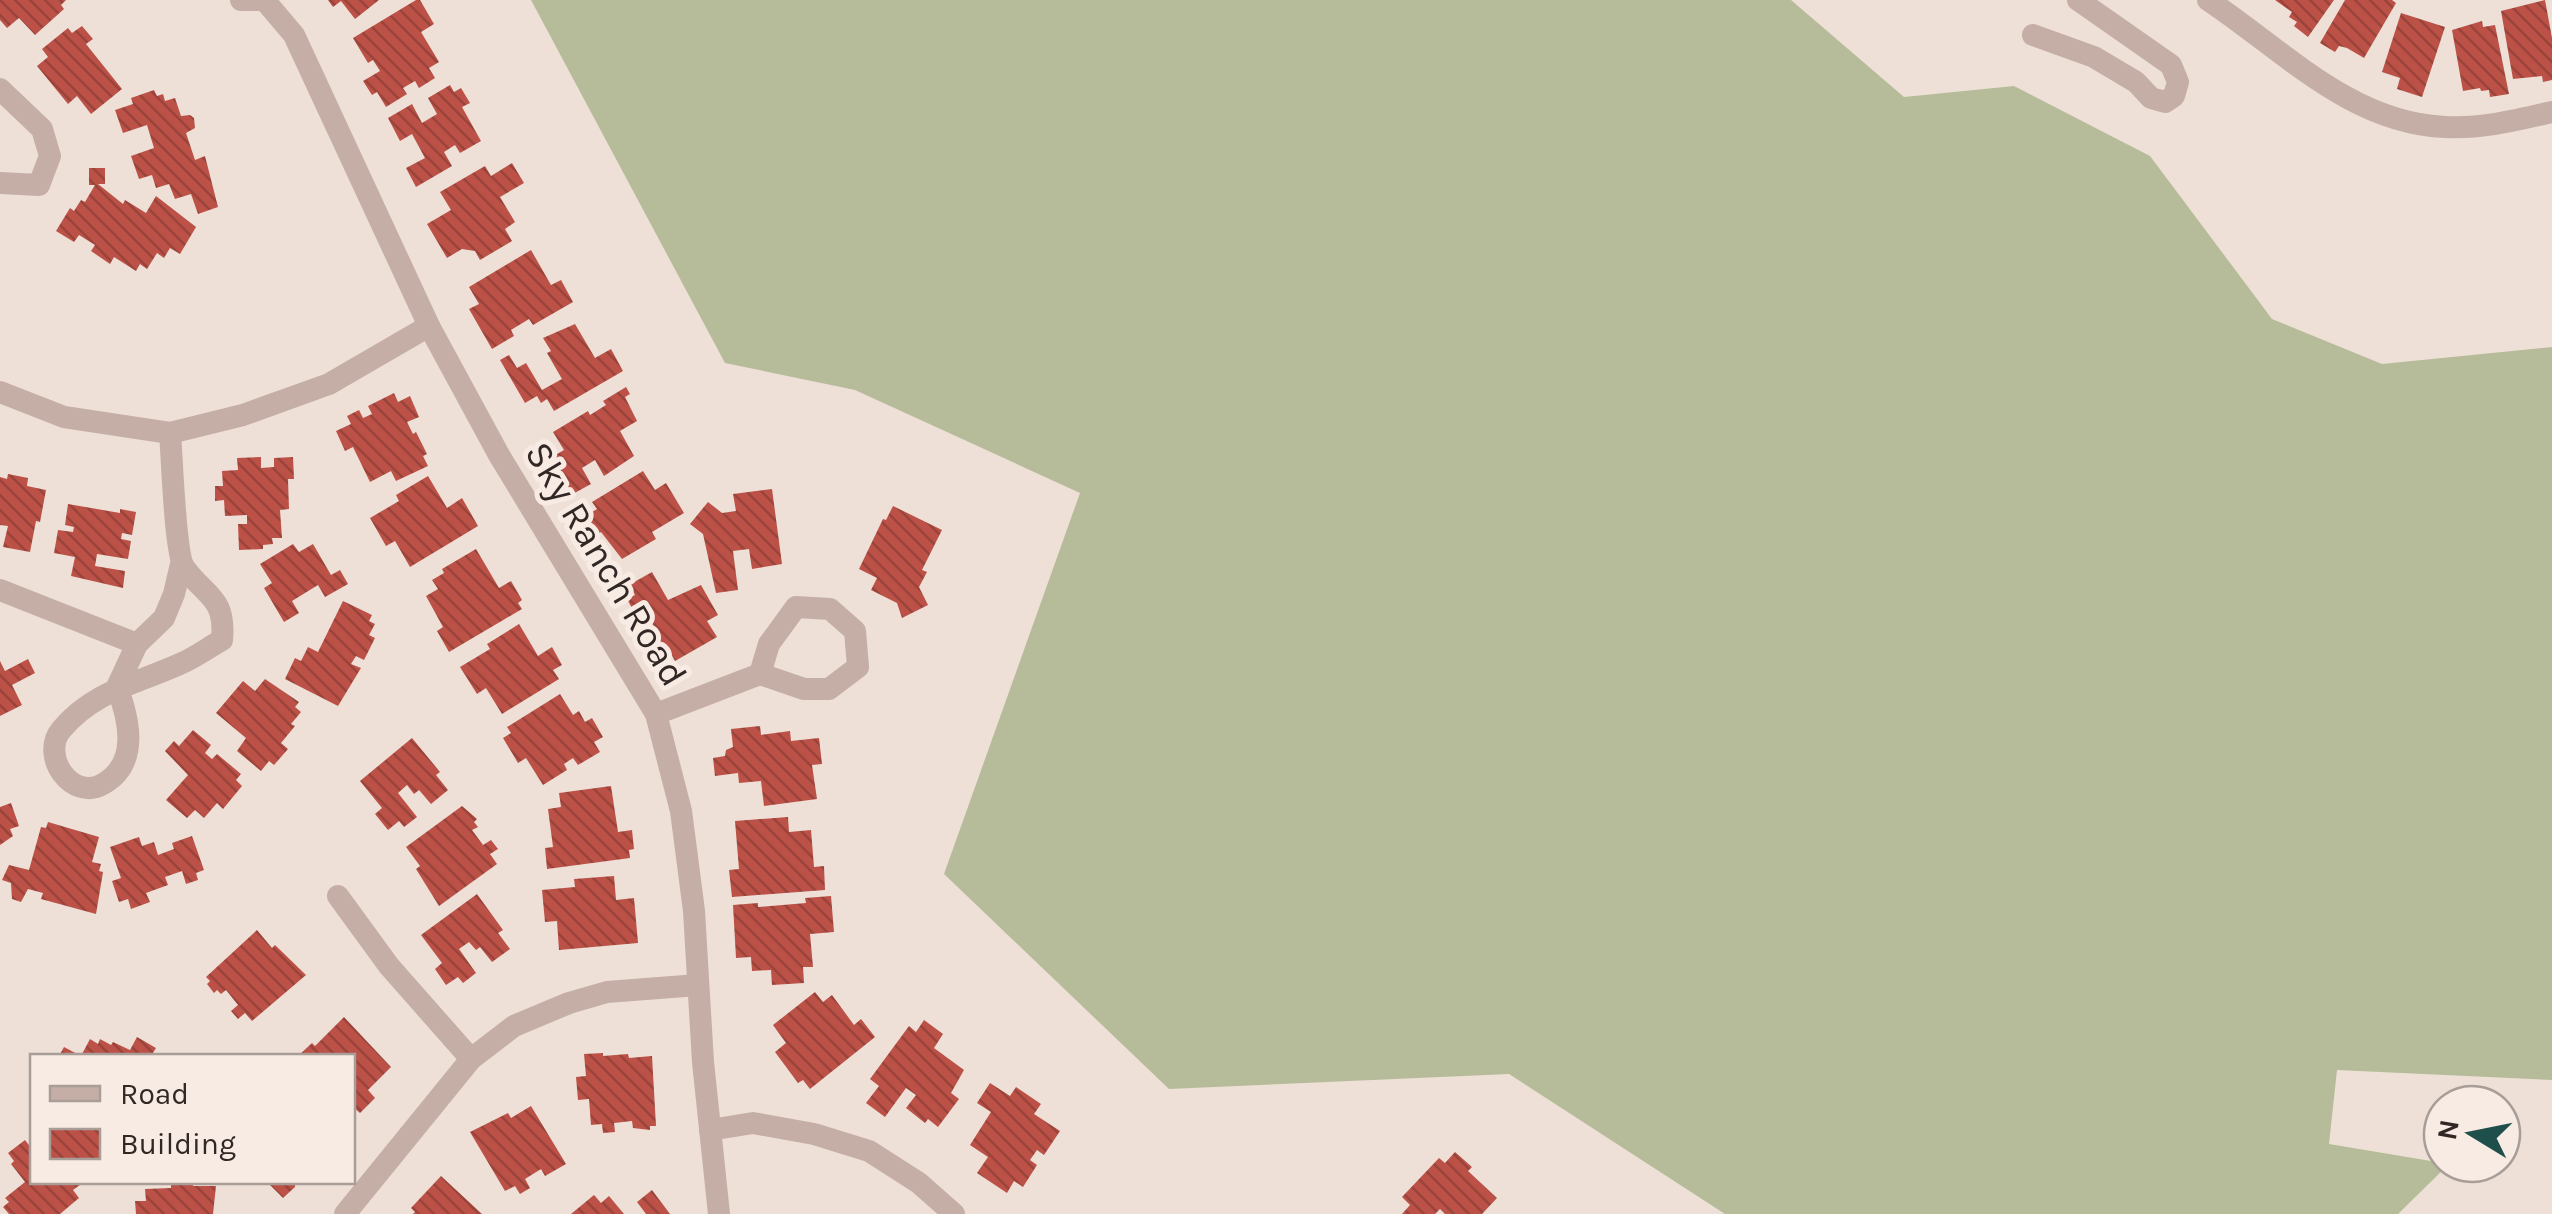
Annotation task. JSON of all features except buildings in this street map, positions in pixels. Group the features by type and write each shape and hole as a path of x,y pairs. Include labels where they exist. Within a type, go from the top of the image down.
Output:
{"street":[{"name":"Sky Ranch Road","path":"241,0 266,1 294,34 429,326 499,454 656,714 682,811 719,1214"},
{"path":"2033,36 2094,58 2136,82 2151,98 2165,102 2174,96 2178,82 2171,66 2078,0"},
{"path":"2208,0 2332,92 2387,115 2443,127 2502,123 2552,112"},
{"path":"0,89 42,128 50,156 39,186 0,183"},
{"path":"0,392 64,417 170,433 243,415 330,384 429,326"},
{"path":"170,433 182,564 164,618 137,644 117,687 182,663 222,640 224,620 216,599 182,564"},
{"path":"0,590 137,644"},
{"path":"656,714 760,674 804,689 829,690 858,667 854,631 830,609 796,607 769,644 760,674"},
{"path":"338,896 389,966 471,1059"},
{"path":"344,1214 471,1059 514,1026 607,992 698,984"},
{"path":"710,1130 753,1123 814,1134 870,1151 919,1183 954,1214"}],"green space":[{"path":"531,0 1791,0 1904,97 2014,86 2150,156 2272,319 2382,364 2552,347 2552,1080 2337,1070 2329,1144 2422,1160 2422,1184 2429,1184 2398,1214 1725,1214 1509,1074 1169,1089 944,874 1080,493 855,390 725,363"}]}
